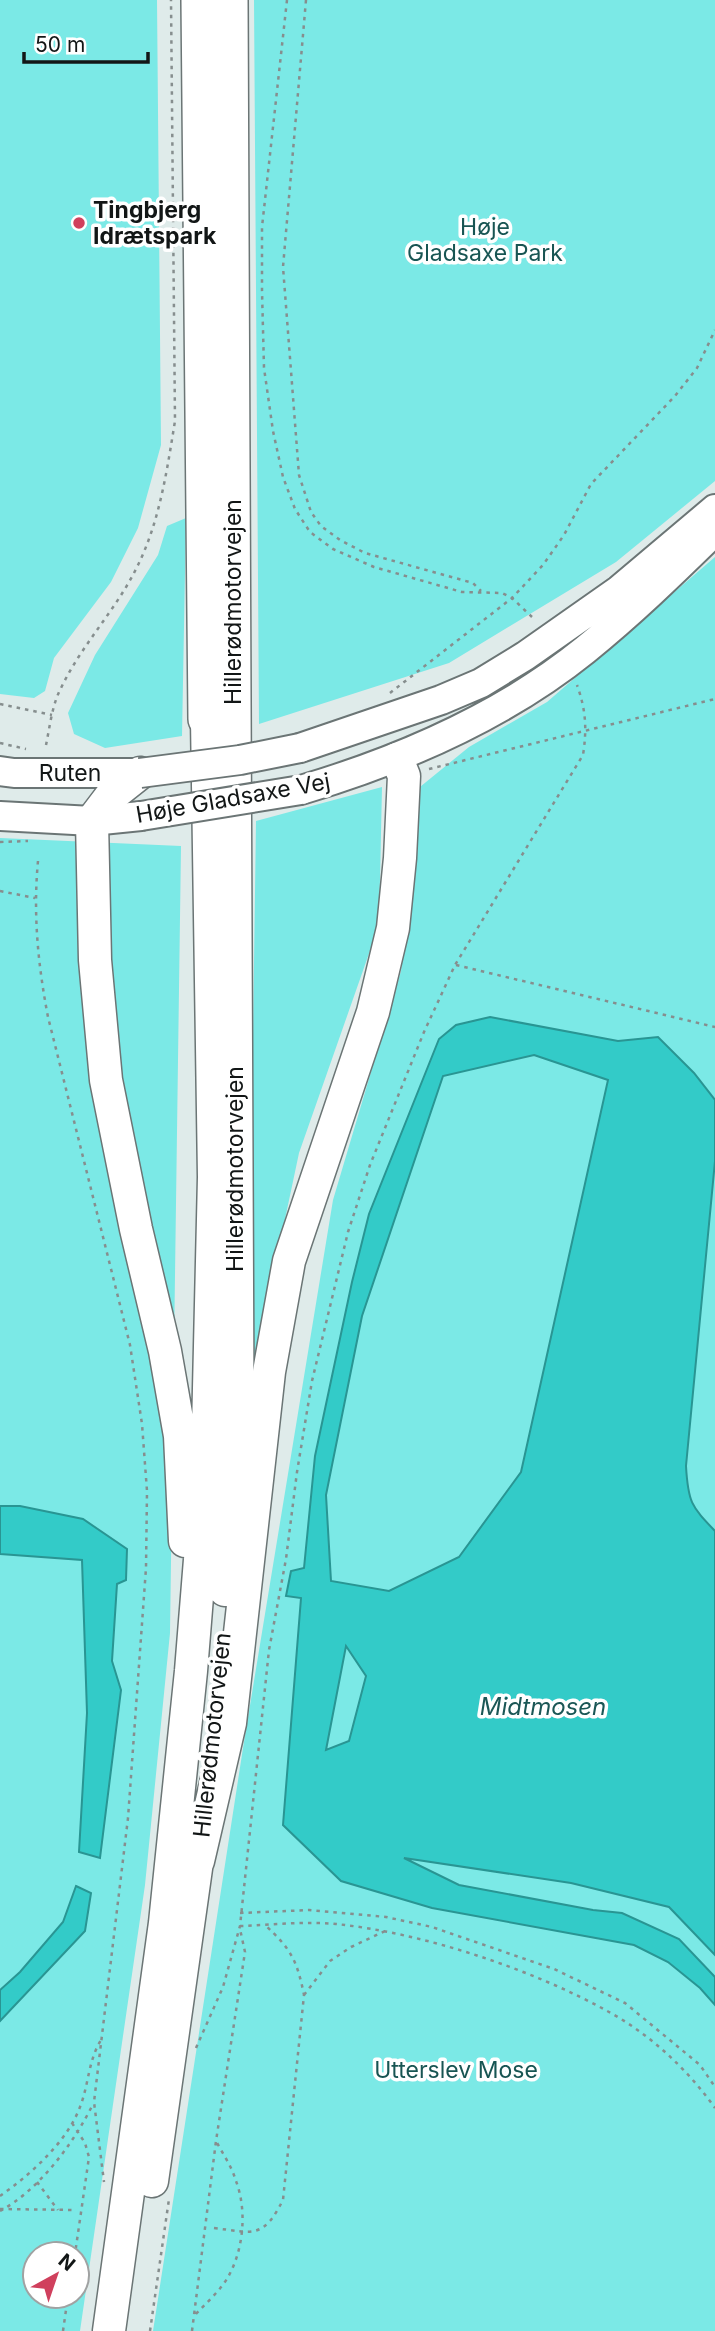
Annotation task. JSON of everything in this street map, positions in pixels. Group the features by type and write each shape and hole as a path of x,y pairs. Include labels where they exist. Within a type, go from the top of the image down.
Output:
{"highway":[{"name":"Hillerødmotorvejen","path":"200,0 207,719"},
{"name":"Hillerødmotorvejen","path":"229,0 235,1402"}],"main road":[{"name":"Hillerødmotorvejen","path":"109,2331 164,1923 191,1671 206,1473 214,1177 207,719"},
{"path":"198,1861 230,1723 269,1373 289,1261 373,1012 393,928 400,858 400,767"},
{"path":"140,773 111,796 92,821 95,960 106,1080 136,1229 165,1351 180,1436 191,1671"},
{"name":"Hillerødmotorvejen","path":"131,2331 198,1861 223,1624 235,1402"}],"street":[{"name":"Høje Gladsaxe Vej","path":"140,773 240,760 300,748 441,700 481,683 525,656 619,590 715,509"},
{"name":"Høje Gladsaxe Vej","path":"92,821 141,816 301,790 400,767 538,684 584,652 632,611 715,531"},
{"path":"349,733 371,738 400,767"},
{"name":"Ruten","path":"0,771 14,774 140,773"},
{"name":"Ruten","path":"0,816 92,821"}],"path":[{"path":"46,745 60,689 123,594 138,565 153,530 168,466 175,421 171,0"},
{"path":"287,0 262,227 264,368 283,477 295,509 310,532 333,549 374,567 462,592 502,593 512,598 532,617"},
{"path":"306,0 283,267 299,475 310,512 321,526 365,553 473,583 482,592"},
{"path":"391,692 512,598 564,535 591,484 675,396 697,369 715,330"},
{"path":"191,2331 245,1952 240,1913 269,1650 286,1559 312,1381 348,1232 370,1166 424,1032 455,965 583,755 587,729 584,704 576,683"},
{"path":"400,767 587,729 715,699"},
{"path":"0,704 52,715"},
{"path":"38,861 35,898 38,966 48,1017 130,1345 142,1424 147,1491 146,1569 128,1818 94,2102 104,2183"},
{"path":"0,891 35,898"},
{"path":"455,965 715,1027"},
{"path":"240,1913 309,1910 386,1917 432,1927 554,1969 625,2003 700,2065 715,2087"},
{"path":"240,1926 332,1923 387,1930 473,1954 549,1983 610,2012 655,2043 697,2083 715,2108"},
{"path":"214,2228 258,2231 272,2222 283,2200 304,1995 299,1968 285,1944 265,1925"},
{"path":"197,2047 223,1987 240,1926"},
{"path":"304,1995 330,1961 351,1947 387,1930"},
{"path":"0,2196 51,2151 72,2123 88,2080 92,2056 102,2039"},
{"path":"1,2210 37,2181 79,2133 94,2102"},
{"path":"72,2123 85,2143 89,2157 77,2240"},
{"path":"195,2315 227,2278 236,2260 242,2232 242,2203 236,2179 216,2141"},
{"path":"37,2181 58,2210"},
{"path":"150,2331 170,2195"},
{"path":"1,2210 75,2210"},
{"path":"63,2331 66,2310"}],"green space":[{"name":"Tingbjerg Idrætspark","path":"0,0 157,0 161,445 138,528 111,582 54,658 45,691 34,698 0,694"},
{"name":"Høje Gladsaxe Park","path":"254,0 715,0 715,481 616,562 449,663 259,724"},
{"path":"186,518 182,736 105,748 74,734 68,713 95,655 158,555 167,526"},
{"name":"Utterslev Mose","path":"715,557 715,2331 153,2331 243,1748 333,1200 401,971 410,897 415,791 469,747 547,702"},
{"path":"382,787 379,925 299,1153 248,1394 256,821"},
{"path":"0,838 181,846 170,1633 145,1885 91,2256 91,2240 21,2240 21,2310 83,2310 80,2331 0,2331"}],"water":[{"name":"Midtmosen","path":"490,1017 618,1041 658,1037 694,1073 715,1100 715,1161 686,1466 692,1503 715,1531 715,1955 669,1907 571,1883 404,1858 459,1885 622,1913 679,1939 715,1977 715,2005 700,1988 668,1962 634,1945 432,1908 341,1881 283,1825 301,1598 286,1596 291,1571 304,1568 315,1456 352,1282 369,1214 439,1039 456,1025","holes":["534,1055 608,1080 521,1472 459,1557 389,1591 331,1581 326,1495 362,1316 443,1076","346,1646 366,1676 349,1741 326,1750"]},
{"path":"0,1506 20,1506 83,1519 127,1549 126,1580 117,1584 112,1661 121,1690 100,1858 79,1852 87,1713 82,1560 0,1554"},
{"path":"76,1886 91,1893 85,1931 0,2021 0,1990 20,1972 63,1922"}],"place":[{"name":"Tingbjerg Idrætspark","path":"79,223"}]}
